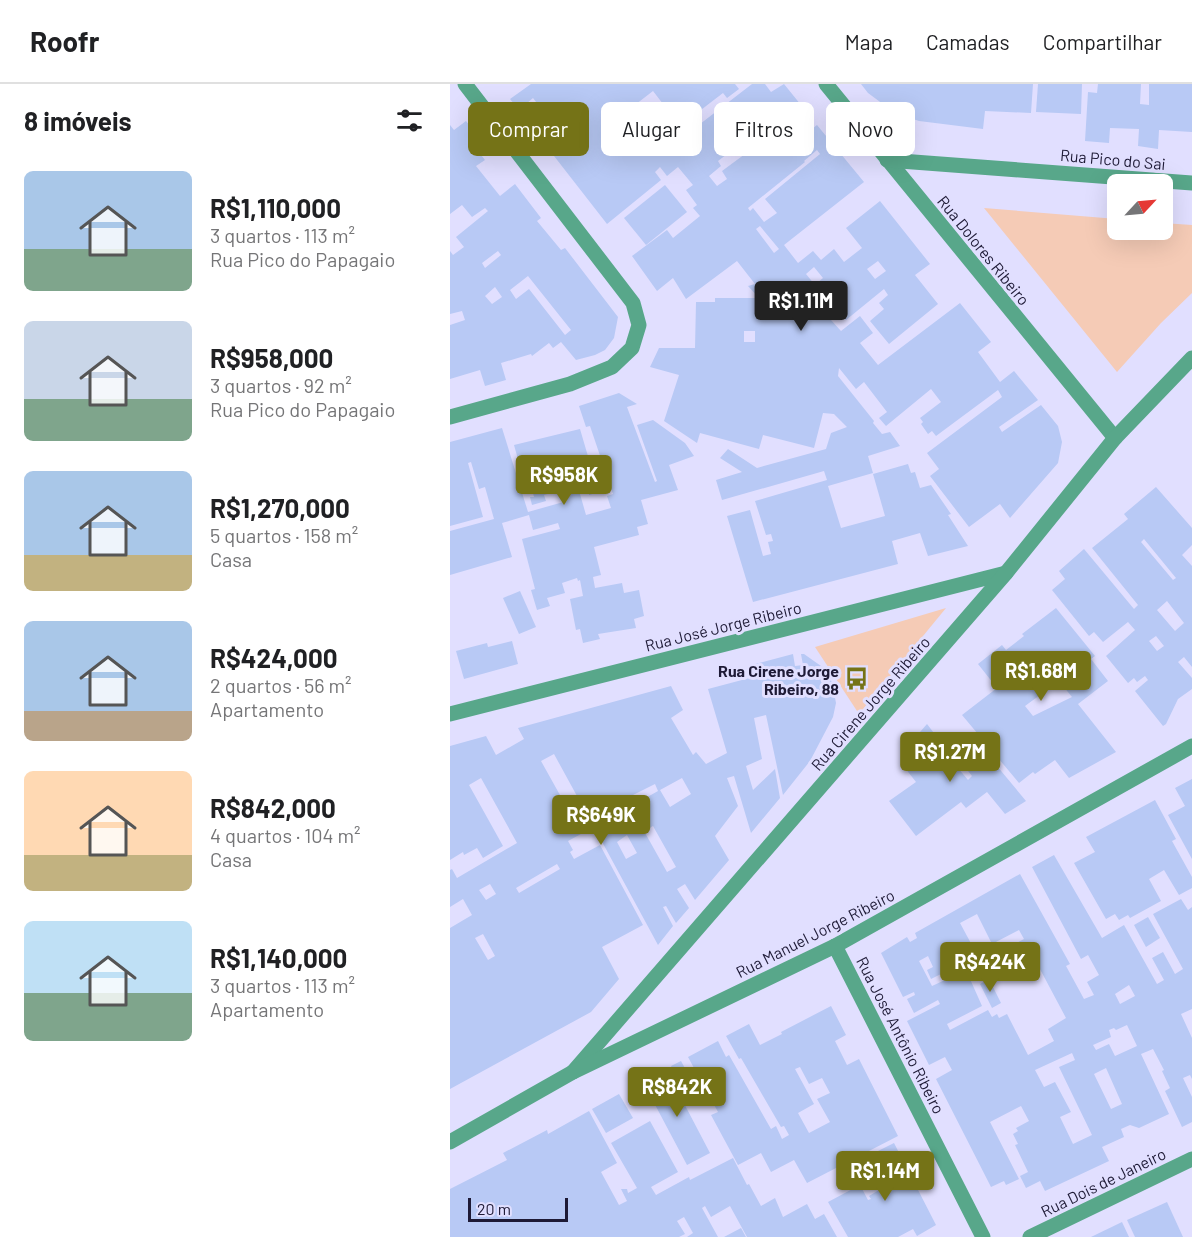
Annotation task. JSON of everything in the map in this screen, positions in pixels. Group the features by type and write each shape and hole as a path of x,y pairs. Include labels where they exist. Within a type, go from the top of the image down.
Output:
{"street":[{"path":"450,417 570,384 612,367 632,348 639,325 633,303 465,84"},
{"name":"Rua Dolores Ribeiro","path":"826,84 1115,438"},
{"name":"Rua Pico do Sai","path":"887,160 1192,183"},
{"name":"Rua Cirene Jorge Ribeiro","path":"573,1072 1006,573 1115,438 1192,358"},
{"name":"Rua José Jorge Ribeiro","path":"450,714 1006,573"},
{"name":"Rua Manuel Jorge Ribeiro","path":"450,1142 573,1072 835,946 1192,746"},
{"name":"Rua José Antônio Ribeiro","path":"835,946 983,1237"},
{"name":"Rua Dois de Janeiro","path":"1030,1237 1192,1159"}],"shaded area":[{"path":"984,208 1107,218 1107,240 1173,240 1173,224 1192,225 1192,293 1161,323 1117,372"},
{"path":"946,608 859,714 815,647"}],"building":[{"path":"531,84 735,84 739,89 727,98 723,93 702,109 702,102 661,102 653,91 639,102 601,102 601,156 702,156 702,122 714,113 714,156 725,156 718,161 721,166 709,176 717,186 727,179 722,171 742,156 810,156 748,208 750,211 753,208 764,222 777,213 765,199 820,154 817,150 814,153 814,127 817,125 826,136 826,156 843,156 864,182 784,245 798,263 813,251 821,260 834,249 844,262 862,248 846,228 880,201 930,264 915,275 938,304 889,344 870,321 884,309 879,303 888,295 884,289 846,320 817,283 823,278 814,267 806,274 815,285 802,294 808,301 813,297 818,303 823,300 836,316 831,320 841,331 860,316 873,333 860,343 878,365 960,303 991,342 978,352 1000,382 1014,371 1038,400 999,427 1002,432 1041,405 1058,426 1062,442 1058,463 1010,518 1000,504 969,527 930,476 939,469 927,453 1002,397 998,390 936,436 932,431 928,434 920,418 941,402 931,389 886,426 879,418 887,412 864,382 856,389 839,368 838,376 874,421 873,423 882,434 890,432 900,446 868,456 873,473 828,486 841,528 885,516 873,474 908,464 911,473 915,472 920,488 931,485 951,514 948,515 968,546 928,556 920,533 892,541 898,564 753,602 727,516 750,510 763,556 771,554 768,542 773,541 771,534 766,535 755,501 827,480 824,471 722,500 716,480 742,472 720,458 728,449 757,468 826,449 831,433 847,427 834,414 823,413 814,448 763,435 759,449 700,433 697,443 664,421 679,375 650,367 659,348 695,348 696,302 715,302 715,298 759,298 748,286 755,284 737,261 686,299 673,278 657,291 632,256 667,230 673,238 700,216 693,208 697,205 686,190 693,185 678,167 667,176 660,167 655,172 661,180 607,224 554,156 589,156 589,102 536,102 533,98 528,102 512,102 510,99","holes":["760,226 779,249 774,253 756,229","878,261 886,271 875,279 867,269","782,296 793,311 778,310","744,331 755,331 755,342 744,342"]},
{"path":"752,84 765,84 771,92 784,84 799,102 729,102"},
{"path":"861,84 1033,84 1031,113 985,111 983,129 919,121 915,120 915,102 880,102"},
{"path":"1038,84 1082,84 1081,114 1036,112"},
{"path":"1098,84 1141,84 1140,104 1149,105 1149,84 1192,84 1192,132 1159,130 1158,149 1138,146 1139,129 1110,128 1109,143 1085,141 1088,92 1097,93"},
{"path":"466,121 468,124 468,156 482,156 485,160 476,166 500,196 515,184 541,218 537,221 561,250 565,248 618,317 614,338 605,350 576,360 561,342 553,348 549,343 532,356 531,354 501,363 506,380 485,386 480,370 450,379 450,325 465,320 462,311 450,314 450,251 453,255 464,247 456,237 488,211 485,208 472,217 462,205 450,214 450,125 454,130","holes":["498,251 501,255 485,268 482,263","528,276 571,330 565,335 529,289 516,299 510,290","495,287 502,297 492,304 485,296"]},
{"path":"665,185 687,212 646,245 624,218"},
{"path":"619,393 637,404 627,407 655,482 657,481 637,425 653,420 685,443 694,456 669,465 678,490 641,500 648,524 637,527 639,535 594,547 601,575 593,577 595,588 622,583 624,593 639,590 644,616 634,619 636,628 598,634 600,639 583,643 580,629 576,630 570,599 583,596 580,580 578,581 577,578 562,583 565,593 547,598 550,606 537,610 531,590 535,589 522,539 560,529 558,523 533,530 529,515 502,523 512,557 450,575 450,531 494,519 485,487 479,489 471,462 468,463 483,517 450,526 450,442 502,428 528,512 567,501 564,489 544,495 546,501 532,505 530,497 534,497 532,489 527,491 514,445 580,429 597,487 604,485 605,490 589,495 589,492 580,494 586,515 611,508 607,496 613,494 590,426 586,427 579,406"},
{"path":"1156,487 1192,528 1192,545 1182,555 1192,566 1192,667 1184,657 1178,662 1192,678 1192,689 1178,699 1163,726 1135,691 1148,680 1145,676 1137,682 1134,678 1128,683 1106,656 1135,630 1128,622 1103,642 1094,632 1089,636 1052,590 1065,579 1059,571 1084,549 1134,609 1138,605 1092,548 1128,519 1124,514","holes":["1144,539 1176,578 1173,580 1141,542","1167,601 1184,623 1175,631 1157,610","1156,636 1164,646 1157,651 1149,641"]},
{"path":"520,591 536,627 519,634 503,598"},
{"path":"1056,608 1095,656 1091,659 1108,681 1078,704 1116,752 1069,778 1055,760 1019,783 962,715 997,688 978,664 1002,645 1006,650 1024,636 1022,634","holes":["1059,681 1072,697 1033,716 1025,706"]},
{"path":"512,641 518,664 464,679 456,651 487,643 488,647"},
{"path":"793,654 795,666 803,665 801,654 804,654 821,666 832,682 836,703 833,717 810,761 783,795 766,715 754,718 762,759 746,766 753,790 775,769 780,798 751,833 734,776 727,778 738,806 715,836 729,860 695,900 685,884 677,889 689,908 676,923 666,906 663,907 673,926 658,945 594,827 568,841 573,850 570,852 574,859 600,845 643,925 602,947 619,979 591,1012 450,1089 450,928 472,915 463,899 450,907 450,870 452,869 457,878 517,843 481,778 469,785 503,846 483,858 477,848 464,855 463,852 450,860 450,746 486,736 496,755 524,739 518,728 671,686 683,710 671,718 693,755 696,752 706,764 727,753 708,689 757,676 755,664","holes":["554,754 583,807 570,813 541,761","682,778 691,794 670,807 660,790","655,784 658,791 594,827 585,811 607,799 611,806","653,826 676,867 667,872 644,831","627,835 637,853 626,859 617,842","557,864 560,869 519,893 516,888","490,884 496,894 486,900 479,890","483,934 495,956 488,960 475,938"]},
{"path":"927,724 968,780 972,776 957,757 977,742 1026,801 1005,814 987,792 966,808 961,802 916,836 889,801 916,782 905,768 924,754 913,740"},
{"path":"1192,779 1192,859 1168,815 1185,806 1175,788"},
{"path":"1155,800 1176,839 1172,841 1192,877 1192,888 1179,895 1164,870 1149,879 1161,901 1130,918 1128,915 1119,920 1115,914 1106,919 1074,863 1095,852 1086,837"},
{"path":"1054,855 1102,938 1124,925 1157,984 1164,980 1152,958 1163,952 1175,974 1183,969 1153,914 1181,899 1188,910 1192,907 1192,1009 1181,1014 1192,1038 1192,1079 1190,1075 1183,1078 1192,1097 1192,1122 1182,1127 1165,1091 1170,1088 1153,1049 1141,1054 1169,1114 1139,1128 1130,1125 1121,1129 1124,1137 1102,1147 1109,1161 1045,1191 1040,1181 1026,1188 1020,1176 1028,1172 1015,1145 1018,1144 1013,1134 1018,1131 1016,1128 1029,1121 1021,1106 990,1122 1019,1179 1006,1185 1004,1181 991,1187 936,1079 952,1070 945,1057 929,1065 907,1021 940,1004 938,1000 914,1013 907,999 915,995 914,992 903,997 881,953 907,937 910,942 917,938 915,933 1020,874 1070,964 1066,966 1084,999 1094,995 1087,982 1099,975 1088,955 1081,959 1032,867","holes":["977,914 992,944 1019,930 1024,939 1003,950 1011,967 1033,956 1066,1018 1048,1029 1054,1041 1028,1055 1007,1014 999,1018 997,1014 992,1017 988,1010 950,1030 947,1024 982,1006 966,970 981,962 960,923","928,956 933,967 927,970 931,979 941,974 945,980 932,986 919,961","1129,985 1135,996 1120,1004 1115,994","1127,1025 1137,1046 1115,1056 1109,1044 1096,1050 1093,1045 1111,1037 1109,1030 1114,1028 1116,1030","1072,1053 1075,1060 1059,1067 1092,1135 1073,1144 1060,1117 1071,1112 1055,1082 1044,1087 1035,1070","1106,1068 1122,1104 1111,1109 1094,1074"]},
{"path":"1148,917 1160,938 1146,947 1134,925"},
{"path":"989,979 1001,1003 992,1008 980,984"},
{"path":"831,1006 846,1035 835,1041 847,1065 859,1059 898,1136 807,1183 794,1160 771,1172 761,1153 738,1165 711,1115 718,1112 688,1057 718,1041 726,1057 729,1055 771,1129 776,1126 782,1139 789,1135 784,1126 781,1127 726,1036 749,1024 760,1045 782,1034 781,1032","holes":["800,1067 809,1084 822,1078 830,1093 817,1099 830,1122 809,1133 798,1113 814,1104 795,1069"]},
{"path":"681,1061 693,1083 683,1089 671,1066"},
{"path":"666,1069 710,1153 687,1165 645,1081"},
{"path":"619,1094 633,1118 606,1133 592,1109"},
{"path":"589,1111 617,1163 601,1172 619,1205 627,1201 621,1189 627,1189 628,1193 637,1188 611,1143 650,1121 678,1172 651,1187 656,1195 689,1177 690,1180 733,1158 761,1206 775,1198 783,1217 807,1204 815,1219 824,1214 837,1237 747,1237 730,1206 711,1217 705,1206 702,1208 718,1237 687,1237 693,1233 684,1217 677,1221 685,1234 679,1237 450,1237 450,1189 507,1160 503,1153 547,1130 548,1134"},
{"path":"894,1143 936,1225 917,1236 913,1229 898,1237 848,1237 828,1202 860,1185 868,1200 871,1199 869,1196 884,1187 868,1156"},
{"path":"1167,1202 1183,1237 1135,1237 1127,1220"},
{"path":"1122,1222 1129,1237 1091,1237"},
{"path":"741,1228 746,1237 724,1237"}],"place":[{"name":"Rua Cirene Jorge Ribeiro, 88","path":"857,679"}]}
